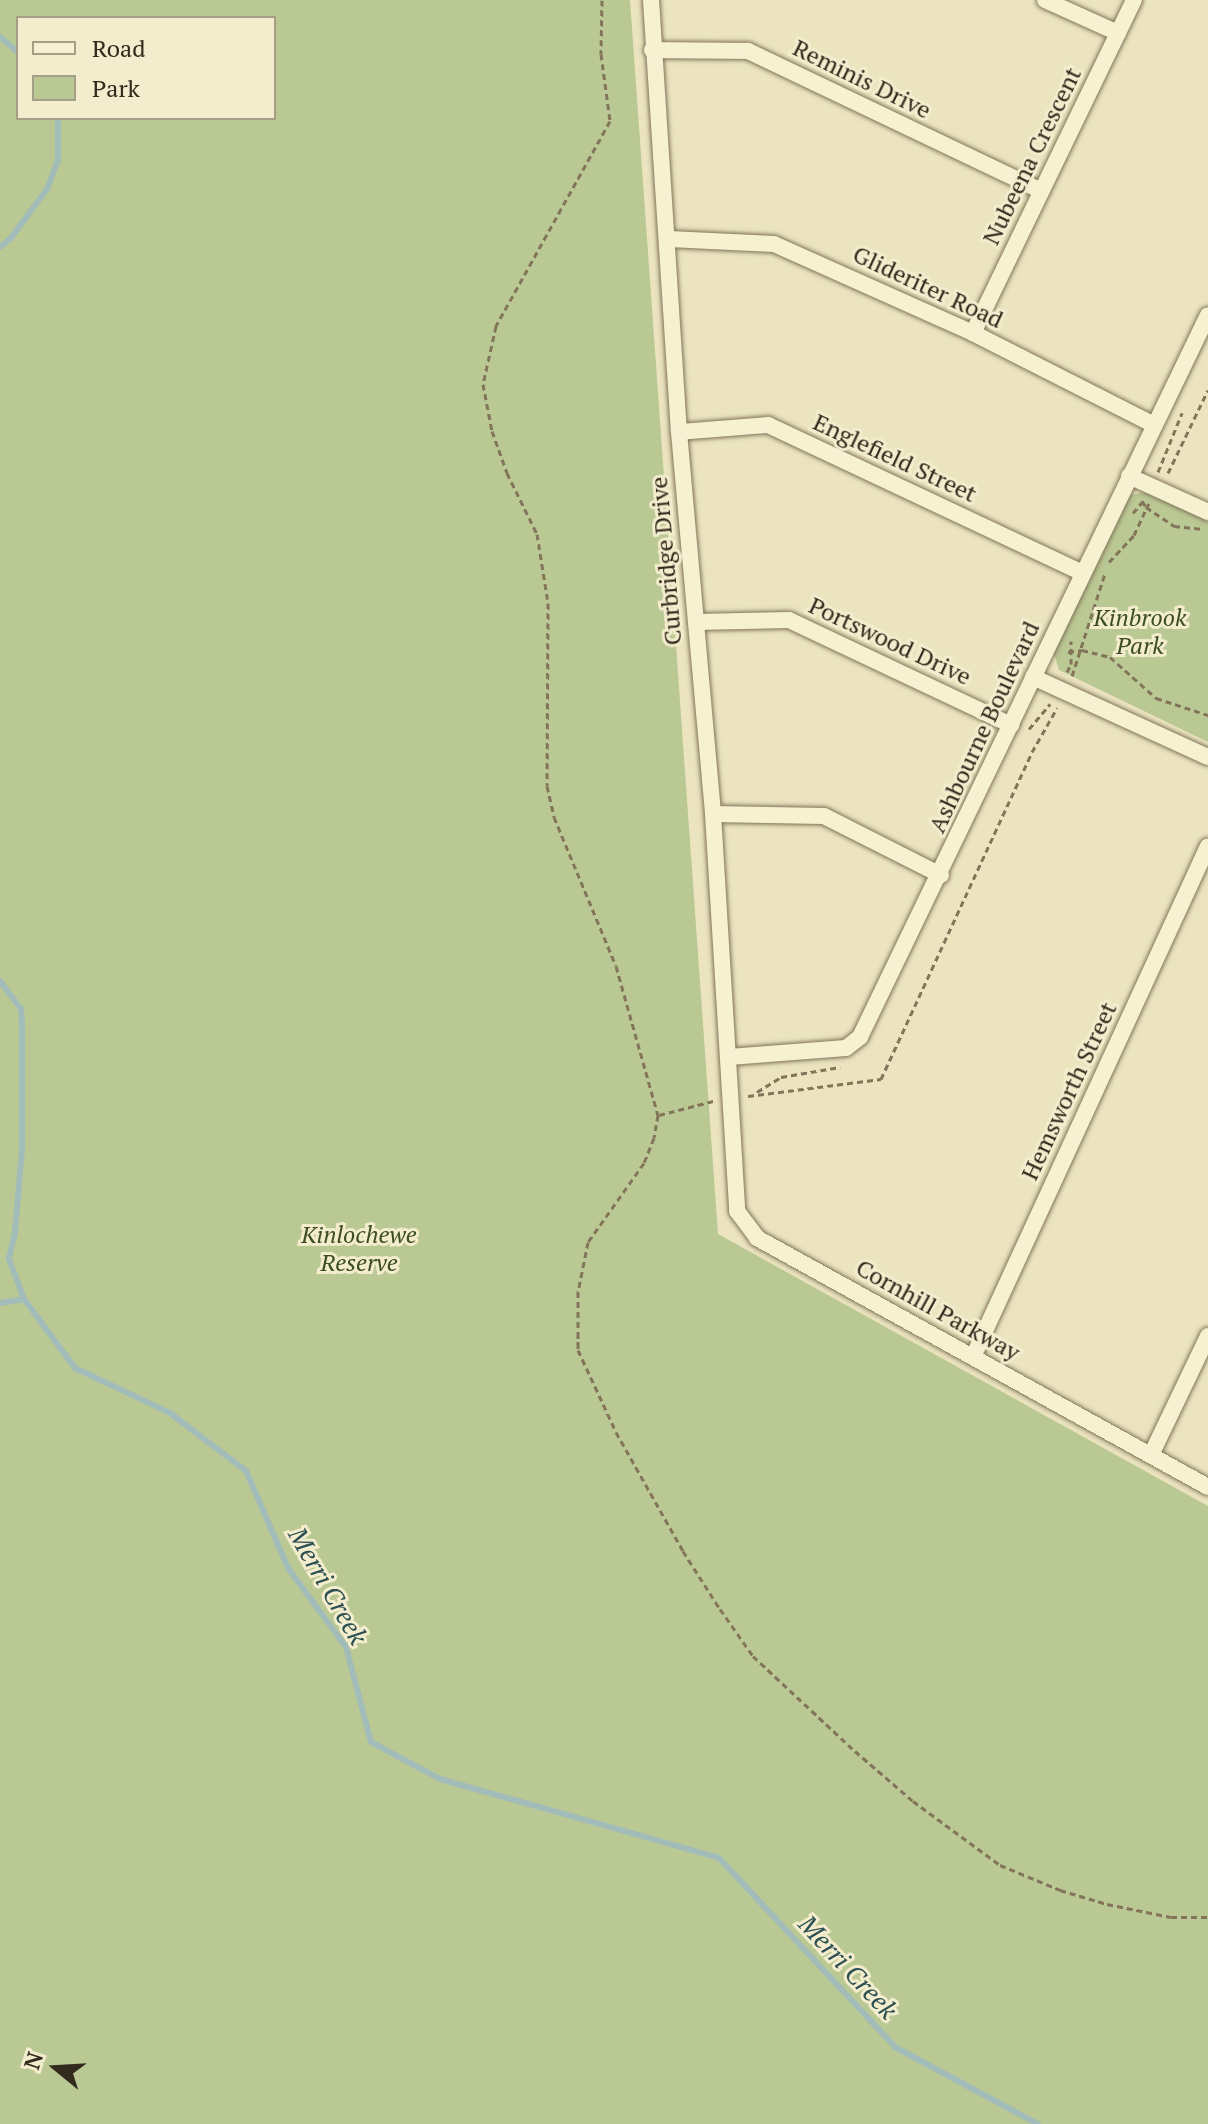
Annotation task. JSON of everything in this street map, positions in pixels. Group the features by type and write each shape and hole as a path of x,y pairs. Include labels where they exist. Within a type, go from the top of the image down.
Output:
{"street":[{"name":"Curbridge Drive","path":"651,0 652,50 669,239 679,432 713,814 731,1117"},
{"path":"1045,0 1118,33"},
{"name":"Nubeena Crescent","path":"973,333 1134,0"},
{"name":"Reminis Drive","path":"652,50 748,51 1041,191"},
{"name":"Glideriter Road","path":"669,239 774,244 973,333 1154,425"},
{"name":"Ashbourne Boulevard","path":"729,1057 846,1048 860,1037 941,875 1208,315"},
{"name":"Englefield Street","path":"679,432 768,425 1083,573"},
{"path":"1129,476 1208,512"},
{"name":"Portswood Drive","path":"696,622 789,620 1011,725"},
{"path":"1033,677 1208,757"},
{"path":"713,814 824,816 941,875"},
{"name":"Hemsworth Street","path":"973,1357 1208,846"},
{"name":"Cornhill Parkway","path":"731,1117 737,1211 757,1238 1208,1487"},
{"path":"1151,1455 1208,1336"}],"path":[{"path":"602,0 601,54 610,121 496,326 483,384 492,431 507,473 537,534 548,603 547,786 554,817 616,966 658,1115 654,1138 644,1163 588,1242 578,1292 578,1350 616,1432 683,1551 720,1609 753,1656 855,1751 913,1801 1000,1865 1060,1890 1107,1904 1171,1917 1208,1917"},
{"path":"754,1094 881,1079 1032,752 1066,693 1109,562 1134,535 1208,390"},
{"path":"1057,660 1070,651 1082,650 1110,657 1156,698 1208,715"},
{"path":"658,1115 703,1102 731,1099"}],"green space":[{"name":"Kinlochewe Reserve","path":"0,0 630,0 718,1234 1208,1506 1208,2124 0,2124"},
{"name":"Kinbrook Park","path":"1147,492 1208,521 1208,742 1059,670 1054,653 1129,495"}],"waterway":[{"name":"Merri Creek","path":"0,37 16,50"},
{"name":"Merri Creek","path":"0,247 11,238 47,189 58,161 58,120"},
{"name":"Merri Creek","path":"0,981 21,1009 22,1150 15,1232 9,1259 24,1299 75,1368 170,1413 246,1471 288,1568 346,1647 371,1742 440,1779 719,1858 895,2047 1038,2124"},
{"path":"0,1303 24,1299"}]}
